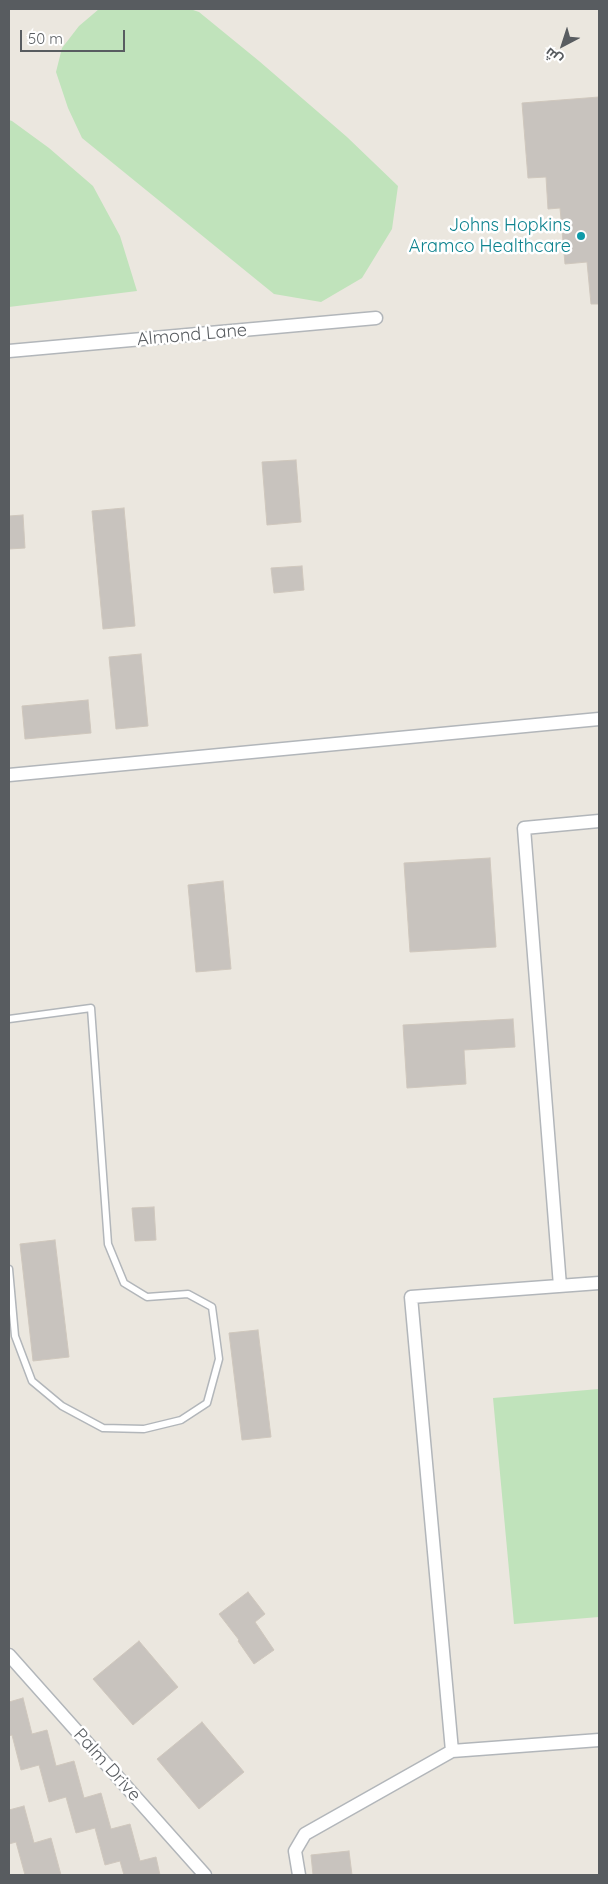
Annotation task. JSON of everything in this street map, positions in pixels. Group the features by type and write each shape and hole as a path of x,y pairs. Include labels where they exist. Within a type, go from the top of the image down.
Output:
{"street":[{"name":"Almond Lane","path":"9,351 376,318"},
{"path":"9,775 599,719"},
{"path":"560,1286 524,828 599,821"},
{"path":"452,1751 411,1297 599,1283"},
{"name":"Palm Drive","path":"9,1655 204,1875"},
{"path":"298,1875 296,1851 305,1834 452,1751 599,1740"}],"lane":[{"path":"9,1019 91,1008 108,1244 124,1283 147,1297 188,1294 212,1307 219,1360 207,1403 182,1420 144,1429 103,1428 62,1406 32,1381 15,1336 9,1269"}],"green space":[{"path":"99,9 190,9 199,12 347,137 398,186 392,229 362,278 321,302 274,294 82,138 68,108 56,72 62,48 79,26"},
{"path":"9,120 49,148 93,186 120,236 137,291 9,307"},
{"path":"599,1389 599,1617 514,1624 493,1398"}],"building":[{"name":"Johns Hopkins Aramco Healthcare","path":"599,97 599,304 591,304 587,262 565,264 560,208 548,209 546,177 528,178 522,103"},
{"path":"296,460 301,522 267,525 262,462"},
{"path":"124,508 135,626 103,629 92,511"},
{"path":"23,515 25,548 9,549 9,516"},
{"path":"302,566 304,590 274,593 271,568"},
{"path":"141,654 148,726 116,729 109,657"},
{"path":"88,700 91,733 25,739 22,706"},
{"path":"490,858 496,947 410,952 404,863"},
{"path":"223,881 231,969 196,972 188,885"},
{"path":"513,1019 515,1047 464,1050 466,1084 407,1088 403,1025"},
{"path":"154,1207 156,1240 135,1241 132,1208"},
{"path":"55,1240 69,1357 33,1361 20,1244"},
{"path":"258,1330 271,1437 242,1440 229,1333"},
{"path":"248,1592 265,1614 255,1622 274,1650 254,1664 219,1614"},
{"path":"139,1641 178,1687 133,1725 93,1679"},
{"path":"23,1698 32,1734 47,1730 56,1766 74,1761 84,1798 101,1793 111,1829 130,1824 140,1861 156,1857 160,1875 124,1875 120,1861 105,1865 95,1828 76,1833 66,1797 49,1802 39,1765 21,1770 12,1735 9,1736 9,1702"},
{"path":"202,1722 244,1772 199,1809 157,1759"},
{"path":"24,1806 34,1843 51,1838 61,1875 25,1875 16,1842 9,1844 9,1810"},
{"path":"349,1851 352,1875 313,1875 311,1855"}],"place":[{"name":"Johns Hopkins Aramco Healthcare","path":"581,236"}]}
